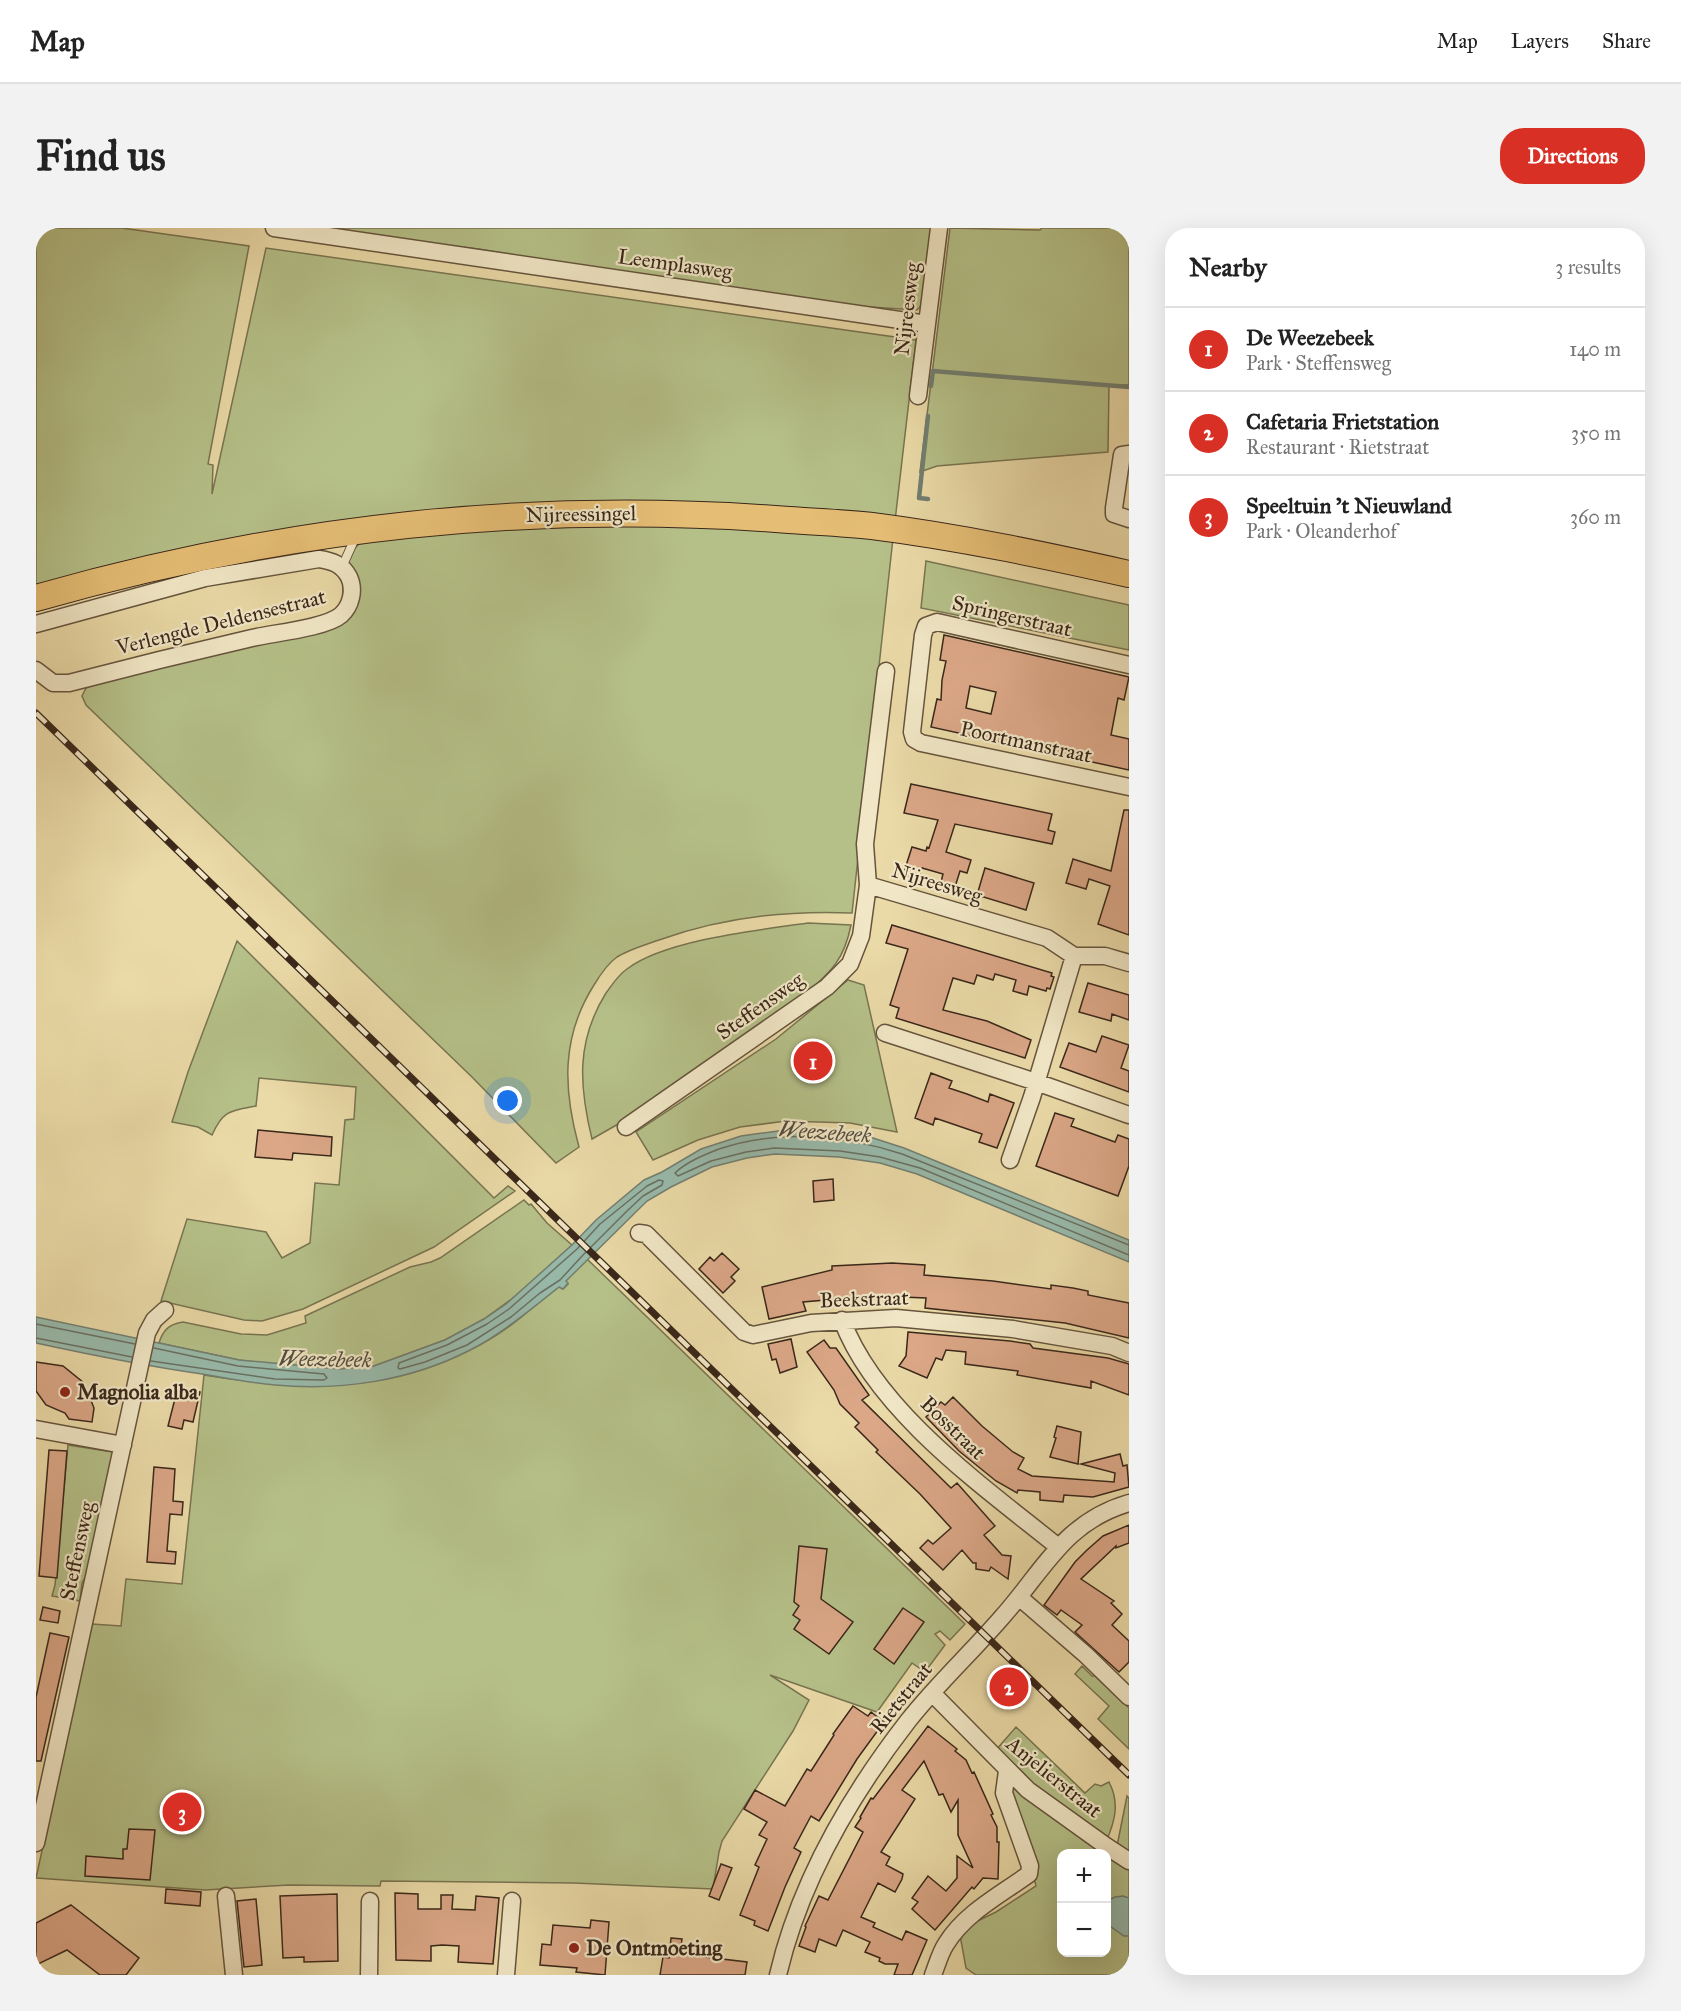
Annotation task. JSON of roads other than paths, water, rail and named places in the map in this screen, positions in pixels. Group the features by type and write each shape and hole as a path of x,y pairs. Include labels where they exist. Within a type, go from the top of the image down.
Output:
{"main road":[{"name":"Nijreessingel","path":"36,598 115,576 236,550 358,530 445,520 620,512 710,514 872,526 1001,546 1129,574"}],"street":[{"name":"Leemplasweg","path":"274,228 927,324"},
{"name":"Nijreesweg","path":"918,396 939,228"},
{"path":"1129,454 1122,455 1120,460 1114,508 1114,514 1129,519"},
{"name":"Verlengde Deldensestraat","path":"36,624 205,578 319,559 335,562 342,567 349,577 352,591 348,606 340,616 321,624 253,637 69,683 53,682 36,670"},
{"name":"Springerstraat","path":"914,739 912,732 923,635 926,626 937,622 1129,665"},
{"name":"Nijreesweg","path":"886,671 865,844 867,885 1047,939 1074,956"},
{"name":"Poortmanstraat","path":"914,739 921,743 1129,787"},
{"name":"Steffensweg","path":"626,1127 827,987 850,964 861,936 867,885"},
{"path":"1010,1160 1074,956 1105,956 1129,963"},
{"path":"885,1033 1129,1115"},
{"name":"Beekstraat","path":"639,1233 646,1234 748,1334 753,1335 810,1323 896,1318 1013,1329 1112,1346 1129,1353"},
{"name":"Steffensweg","path":"36,1843 147,1334 154,1320 165,1310"},
{"name":"Bosstraat","path":"842,1320 849,1339 879,1387 964,1472 1058,1546"},
{"path":"36,1429 123,1445"},
{"name":"Rietstraat","path":"778,1975 785,1945 806,1890 840,1820 908,1721 1019,1597 1058,1546 1109,1509 1129,1503"},
{"path":"1019,1597 1086,1655 1129,1697"},
{"name":"Anjelierstraat","path":"932,1694 1028,1790 1129,1861"},
{"path":"933,1975 944,1946 960,1926 984,1905 1029,1874 1030,1866 1004,1793 1007,1771"},
{"path":"226,1896 234,1975"},
{"path":"369,1975 370,1901"},
{"path":"506,1975 512,1901"}],"lane":[{"path":"342,567 358,530"}],"water":[{"path":"785,1130 870,1137 904,1148 1129,1240 1129,1262 917,1174 880,1163 839,1157 775,1154 712,1167 647,1201 566,1281 568,1283 563,1289 559,1287 504,1329 470,1350 447,1361 399,1376 350,1385 275,1385 139,1364 36,1343 36,1317 239,1360 339,1369 374,1366 445,1340 506,1304 572,1245 596,1220 644,1180 701,1149 741,1136"},
{"path":"1129,1898 1129,1936 1124,1936 1111,1927 1111,1899"}],"waterway":[{"path":"931,386 933,371 1129,387"},
{"path":"928,416 919,498 928,499"}],"railway":[{"path":"36,713 1129,1775"}],"place":[{"name":"De Weezebeek","path":"813,1061"},
{"name":"Magnolia alba","path":"65,1392"},
{"name":"Cafetaria Frietstation","path":"1009,1687"},
{"name":"Speeltuin 't Nieuwland","path":"182,1812"},
{"name":"De Ontmoeting","path":"574,1948"}],"water label":[{"name":"Weezebeek","path":"825,1132"},
{"name":"Weezebeek","path":"325,1359"}]}
